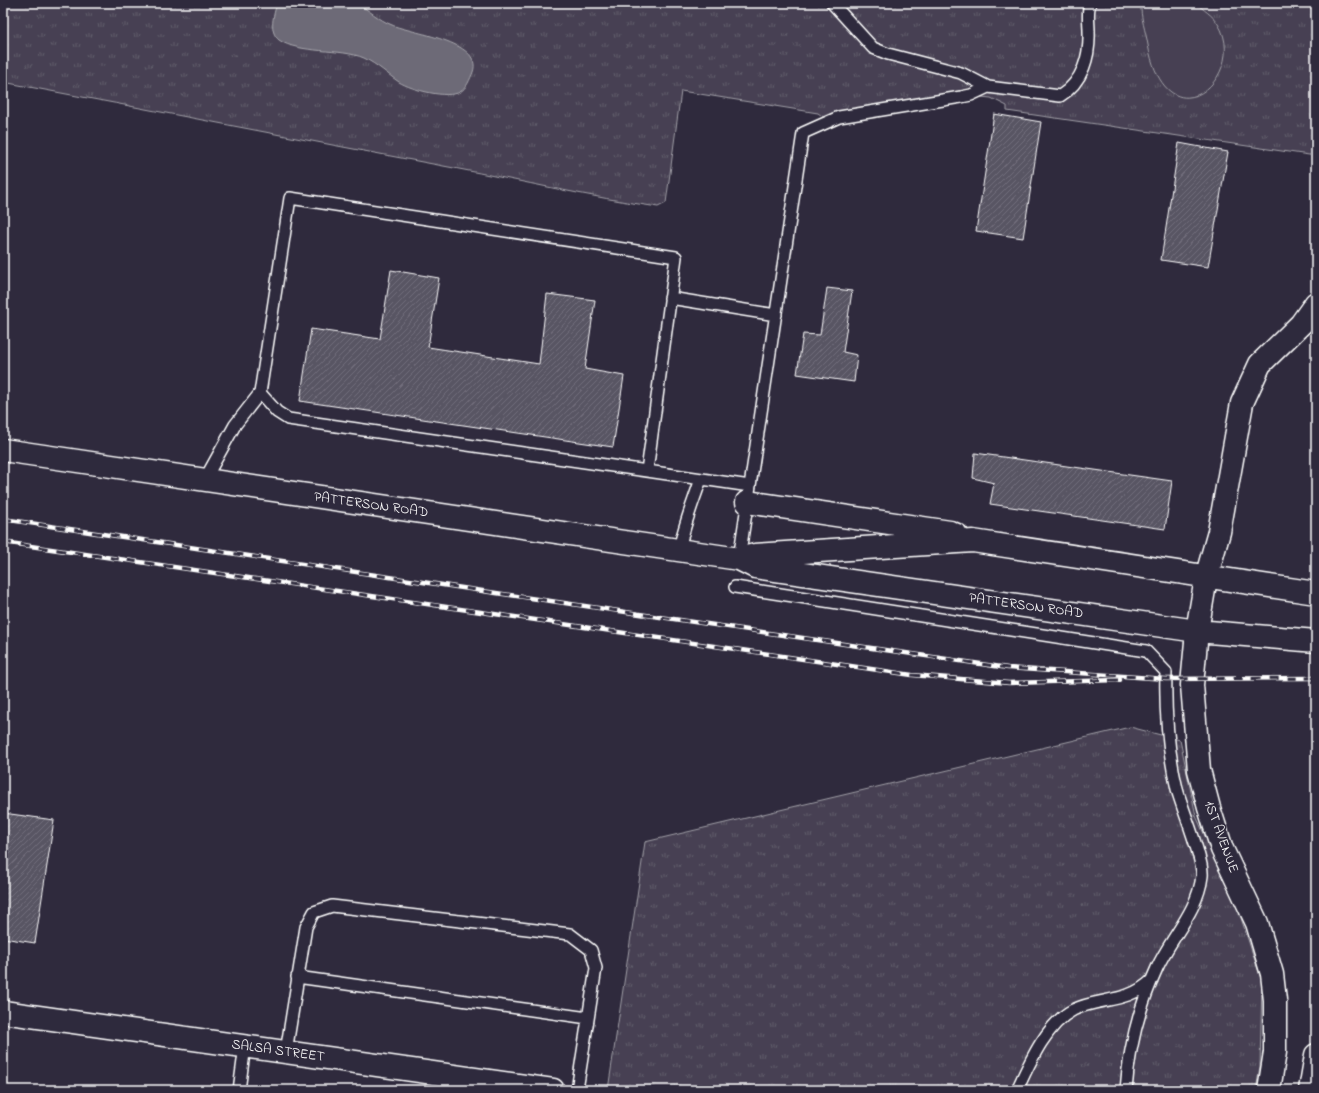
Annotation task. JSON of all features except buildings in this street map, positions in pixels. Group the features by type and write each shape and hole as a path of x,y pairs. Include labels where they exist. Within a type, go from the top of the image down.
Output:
{"street":[{"name":"1ST AVENUE","path":"1269,1090 1275,1052 1275,1000 1272,974 1257,923 1222,849 1199,770 1192,698 1197,630 1206,578 1219,532 1242,403 1260,364 1301,324 1316,303"},
{"name":"PATTERSON ROAD","path":"3,450 204,481 739,559 755,567 1197,630 1316,640"},
{"path":"748,494 950,532 973,541"},
{"name":"PATTERSON ROAD","path":"739,559 755,555 973,541 1206,578 1316,593"},
{"name":"SALSA STREET","path":"3,1012 553,1090"},
{"path":"1310,1090 1316,1055"}],"lane":[{"path":"832,3 873,48 888,54 961,73 988,87 1060,96 1069,90 1080,78 1086,62 1096,3"},
{"path":"1089,43 1088,16 1090,3"},
{"path":"739,559 802,132 839,117 971,95 988,87"},
{"path":"204,481 235,425 260,393 290,198 676,257 647,472"},
{"path":"670,298 776,315"},
{"path":"260,393 278,412 288,419 700,479 748,494"},
{"path":"679,551 682,532 690,515 700,479"},
{"path":"735,587 1146,651 1160,664 1166,672 1173,770 1177,790 1202,874 1198,893 1180,929 1158,967 1134,1031 1126,1090"},
{"path":"286,1052 306,927 314,912 332,906 570,934 591,950 596,968 577,1090"},
{"path":"297,977 588,1018"},
{"path":"1017,1090 1029,1064 1044,1039 1056,1024 1072,1011 1141,990 1154,978"},
{"path":"1023,1090 1044,1039"},
{"path":"239,1090 245,1046"}],"green space":[{"path":"3,3 1316,3 1316,156 1007,111 1007,106 991,98 981,97 903,111 845,118 833,124 818,113 681,91 666,203 658,207 581,194 454,168 3,82"},
{"path":"1141,3 1196,3 1216,21 1225,44 1223,63 1215,80 1202,92 1187,97 1172,93 1158,76 1148,45 1142,19"},
{"path":"1130,727 1180,740 1196,816 1238,909 1262,982 1260,1066 1256,1090 608,1090 645,842"}],"shaded area":[{"path":"277,3 356,3 392,25 428,35 457,46 468,53 473,61 473,72 466,86 460,92 447,95 430,93 412,88 399,82 364,58 344,53 309,49 287,44 279,40 274,32 274,12"}],"railway":[{"path":"3,519 1008,668 1166,679 1316,678"},
{"path":"3,542 912,675 1009,683 1120,680"}]}
